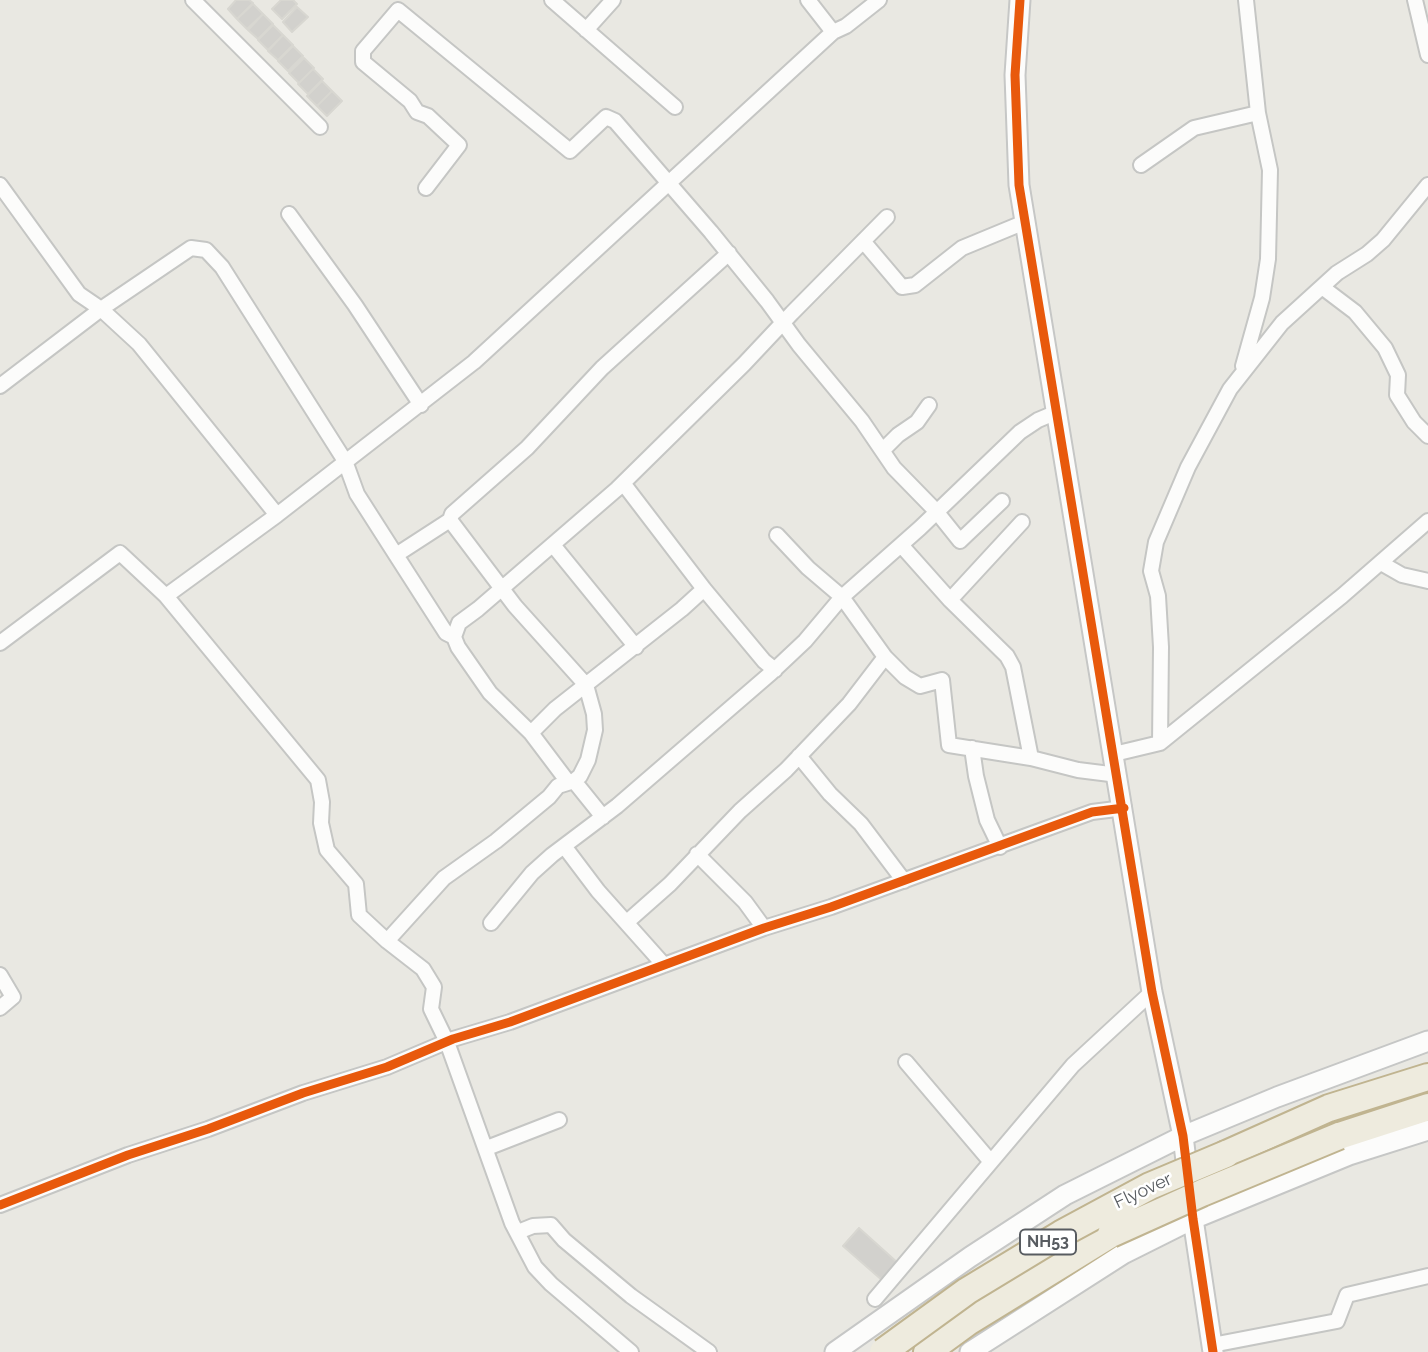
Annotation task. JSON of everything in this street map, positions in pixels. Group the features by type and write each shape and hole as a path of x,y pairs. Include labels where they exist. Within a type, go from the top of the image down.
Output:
{"highway":[{"name":"Flyover","path":"883,1352 967,1291 1117,1203 1329,1108 1428,1077"},
{"name":"Flyover","path":"927,1352 968,1322 1111,1234 1339,1136 1428,1107"}],"street":[{"path":"193,0 320,127"},
{"path":"552,0 675,107"},
{"path":"586,30 613,0"},
{"path":"808,0 833,32"},
{"path":"166,596 421,405 474,362 833,32 846,26 879,0"},
{"path":"1020,0 1015,75 1019,185 1124,808 1152,992 1183,1136 1213,1349 1337,1321 1347,1295 1428,1276"},
{"path":"1241,374 1262,298 1268,259 1270,170 1258,113 1246,0"},
{"path":"1415,0 1428,55"},
{"path":"426,188 458,145 428,116 417,112 410,101 363,62 363,51 398,10 570,151 606,117 615,121 729,253 883,450 894,468 936,511 960,541 1002,501"},
{"path":"1141,165 1194,128 1258,113"},
{"path":"0,185 79,294 101,309 139,344 276,515"},
{"path":"1160,743 1161,647 1158,596 1151,571 1156,542 1188,467 1230,388 1282,323 1322,286 1383,240 1428,185"},
{"path":"289,214 355,305 421,405"},
{"path":"603,817 531,733 490,693 458,647 454,637 459,623 623,483 887,217"},
{"path":"863,242 902,287 915,285 962,248 1026,222"},
{"path":"0,386 101,309 191,248 206,250 222,267 345,461 357,494 396,555 446,633 454,637"},
{"path":"396,555 450,520 452,514 527,448 602,368 729,253"},
{"path":"1322,286 1355,312 1385,348 1398,375 1397,395 1414,422 1428,436"},
{"path":"883,450 917,422 929,405"},
{"path":"491,923 532,873 603,817 775,670 805,641 842,597 1020,432 1057,412"},
{"path":"623,483 704,589 764,661 775,670"},
{"path":"387,941 444,877 496,841 549,797 558,786 571,781 588,760 595,730 594,714 586,685 515,606 450,520"},
{"path":"1114,754 1160,743 1332,605 1428,521"},
{"path":"950,600 1022,522"},
{"path":"777,535 808,568 842,597 885,657 905,677 920,686 942,680 949,745 1118,775"},
{"path":"553,545 636,646"},
{"path":"901,545 950,600 1007,656 1013,667 1031,758"},
{"path":"1,638 120,553 166,596 318,780 322,802 321,823 327,850 356,884 359,915 423,969 435,987 431,1009 447,1042 523,1247 543,1275 631,1352"},
{"path":"1381,563 1402,575 1428,581"},
{"path":"531,733 555,709 704,589"},
{"path":"627,922 670,884 697,854 799,756 849,704 885,657"},
{"path":"972,748 987,820 1000,847"},
{"path":"799,756 830,794 861,824 904,881"},
{"path":"0,1205 128,1154 208,1129 303,1093 387,1067 447,1042 510,1022 764,928 904,881 1092,812 1124,808"},
{"path":"564,846 598,891 664,965"},
{"path":"697,854 745,902 764,928"},
{"path":"0,975 13,997 0,1008"},
{"path":"875,1299 1073,1065 1152,992"},
{"path":"835,1352 970,1257 1065,1195 1183,1136 1428,1041"},
{"path":"906,1062 991,1162"},
{"path":"486,1148 559,1120"},
{"path":"971,1352 1123,1254 1193,1219 1349,1154 1428,1130"},
{"path":"518,1232 533,1226 551,1225 564,1240 631,1297 709,1352"}],"building":[{"path":"236,0 249,0 253,3 237,19 228,9"},
{"path":"281,0 293,0 297,4 282,19 272,9"},
{"path":"253,4 263,14 247,29 237,19"},
{"path":"297,7 308,17 292,32 283,22"},
{"path":"263,14 273,24 258,39 248,30"},
{"path":"273,25 283,35 268,50 258,40"},
{"path":"283,35 293,45 278,60 268,51"},
{"path":"293,46 303,56 288,71 278,61"},
{"path":"304,58 314,68 299,83 289,73"},
{"path":"313,69 323,79 308,94 298,84"},
{"path":"322,81 332,91 317,106 307,96"},
{"path":"332,91 342,101 327,116 317,106"},
{"path":"859,1228 899,1264 883,1281 843,1246"}],"cycle path":[{"path":"1020,0 1015,75 1019,185 1152,992 1183,1136 1213,1352"},
{"path":"0,1205 128,1155 208,1129 303,1093 387,1067 453,1039 510,1022 764,928 831,907 1092,812 1124,808"}]}
